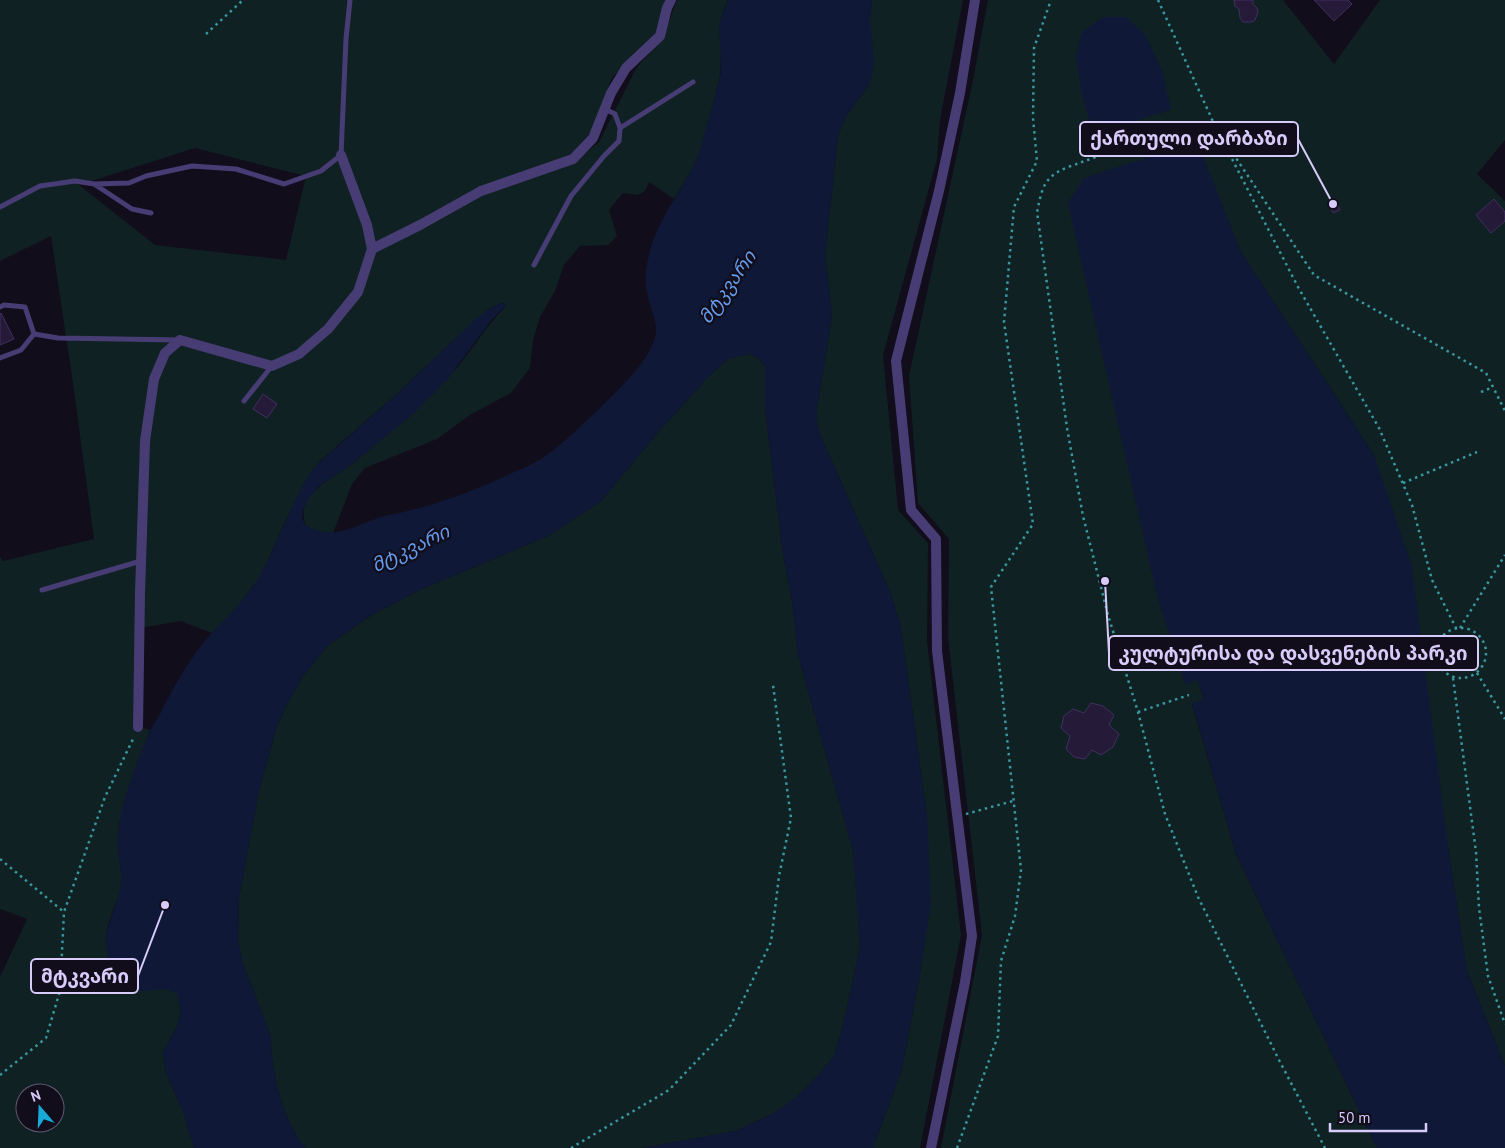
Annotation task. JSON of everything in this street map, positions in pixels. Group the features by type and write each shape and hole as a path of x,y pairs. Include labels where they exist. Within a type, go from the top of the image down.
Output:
{"street":[{"path":"372,249 481,191 573,159 593,138 611,93 626,68 660,36 671,0"},
{"path":"930,1148 972,936 937,651 936,539 911,510 896,361 960,93 975,0"},
{"path":"138,727 145,441 154,379 165,353 180,340 272,366 298,354 328,329 358,292 372,249 367,225 341,155"}],"lane":[{"path":"0,207 40,186 76,182 94,184 129,183 146,176 192,166 236,169 284,184 322,171 341,155 346,39 350,0"},
{"path":"620,128 692,82"},
{"path":"534,265 571,196 604,156 620,141 620,128 615,114 605,110"},
{"path":"94,184 132,209 151,213"},
{"path":"0,307 4,305 24,307 34,334"},
{"path":"34,334 58,338 180,340"},
{"path":"0,358 21,350 34,334"},
{"path":"244,402 272,366"},
{"path":"42,590 141,561"}],"path":[{"path":"206,34 243,0"},
{"path":"957,1148 998,1036 1000,961 1015,916 1021,870 991,587 1033,524 1004,322 1014,207 1037,161 1033,118 1034,48 1052,0"},
{"path":"1158,0 1215,126 1298,287 1380,428 1412,505 1432,580 1456,628"},
{"path":"1215,126 1314,275 1486,373 1505,411"},
{"path":"1215,126 1155,139 1107,153 1059,171 1050,178 1042,191 1037,212 1067,428 1083,516 1108,615 1138,712 1165,814 1198,897 1325,1148"},
{"path":"1482,392 1493,387"},
{"path":"1403,484 1477,452"},
{"path":"1460,628 1505,555"},
{"path":"1460,628 1475,632 1485,644 1486,660 1477,673 1470,677 1454,678 1441,670 1435,656 1442,635 1460,628"},
{"path":"1477,673 1505,719"},
{"path":"1454,678 1476,852 1479,908 1488,976 1505,1024"},
{"path":"571,1148 669,1090 731,1025 771,942 779,876 791,818 773,685"},
{"path":"1138,712 1189,695"},
{"path":"0,1075 46,1038 60,991 64,912 105,797 138,727"},
{"path":"958,817 1013,800"},
{"path":"0,859 64,912"}],"shaded area":[{"path":"0,0 665,0 654,39 612,78 591,132 568,157 575,162 599,142 637,67 662,40 677,0 728,0 722,19 719,81 701,149 692,170 674,199 649,182 645,191 638,195 623,193 609,210 617,236 608,245 580,246 564,265 555,291 540,317 533,340 530,368 511,393 470,415 437,439 365,468 352,484 333,533 315,531 306,526 304,514 306,504 311,495 319,487 357,460 435,392 505,307 504,303 489,309 473,322 398,393 320,461 286,520 262,574 237,608 212,633 181,621 139,628 139,727 150,730 131,781 120,821 118,840 121,886 108,924 106,943 111,963 120,981 162,989 172,989 177,993 181,1011 177,1027 163,1052 164,1062 167,1075 183,1111 194,1148 0,1148 0,977 27,919 0,909 0,557 3,561 94,539 51,236 0,261","holes":["195,148 306,176 286,260 155,245 79,185"]},
{"path":"872,0 963,0 940,120 937,159 883,355 898,510 928,543 927,641 961,935 920,1148 873,1148 902,1069 925,938 927,816 901,628 891,594 821,437 817,423 817,407 832,316 825,255 838,135 846,116 869,85"},
{"path":"988,0 1283,0 1334,64 1380,0 1505,0 1505,140 1477,174 1505,201 1505,1066 1467,971 1448,847 1374,455 1241,252 1222,206 1190,144 1145,159 1185,683 1197,679 1204,699 1192,704 1236,854 1377,1148 941,1148 982,935 948,637 949,539 918,503 909,376 973,80","holes":["1082,32 1171,110 1135,119"]},
{"path":"747,354 757,357 765,366 765,408 798,655 853,851 860,947 844,1021 834,1056 817,1077 794,1099 772,1114 736,1131 642,1148 306,1148 291,1124 280,1095 273,1065 271,1037 242,961 238,939 239,897 259,791 276,729 286,706 303,676 327,646 373,614 424,588 548,536 600,502 661,429 709,376 728,359"}],"water":[{"path":"728,0 872,0 870,17 874,62 871,78 869,85 846,116 838,135 825,255 832,316 817,407 817,422 821,437 891,594 901,628 927,816 931,903 902,1069 873,1148 642,1148 736,1131 772,1114 794,1099 817,1077 834,1056 844,1021 860,947 853,851 798,655 765,408 765,366 757,357 747,354 728,359 709,376 661,429 600,502 548,536 424,588 373,614 327,646 303,676 286,706 276,729 259,791 239,897 238,939 242,961 271,1037 273,1065 280,1095 291,1124 306,1148 194,1148 183,1111 167,1075 164,1062 163,1052 177,1027 181,1011 177,994 162,989 138,991 130,989 122,983 115,973 106,949 107,930 121,881 118,848 119,824 130,784 150,730 191,659 246,596 259,576 311,472 483,313 501,303 506,305 490,322 447,380 412,415 353,463 318,487 308,500 303,511 302,518 306,526 326,532 353,528 381,517 450,498 529,465 544,457 575,432 616,392 641,364 654,342 656,334 655,321 646,288 648,259 656,232 691,171 700,148 719,81 721,70 719,24"},
{"path":"1103,17 1126,17 1145,34 1162,70 1171,110 1093,133 1081,92 1076,55 1082,32"},
{"path":"1190,144 1201,151 1241,252 1374,455 1412,566 1448,847 1467,971 1505,1066 1505,1148 1377,1148 1236,854 1192,703 1204,699 1197,680 1185,684 1157,596 1068,203 1084,178"}],"building":[{"path":"1234,0 1253,0 1253,4 1258,12 1255,20 1243,22"},
{"path":"1314,0 1348,0 1352,4 1334,21"},
{"path":"1494,199 1505,212 1505,221 1491,233 1476,215"},
{"path":"1336,201 1340,210 1333,213 1329,204"},
{"path":"0,314 14,339 0,345"},
{"path":"263,394 277,404 267,418 253,409"},
{"path":"1091,703 1103,706 1114,715 1109,725 1119,734 1113,747 1101,755 1092,750 1085,759 1074,757 1066,749 1070,736 1061,728 1064,716 1073,709 1084,713"}],"place":[{"name":"ქართული დარბაზი","path":"1333,204"},
{"name":"კულტურისა და დასვენების პარკი","path":"1105,581"},
{"name":"მტკვარი","path":"165,905"}]}
